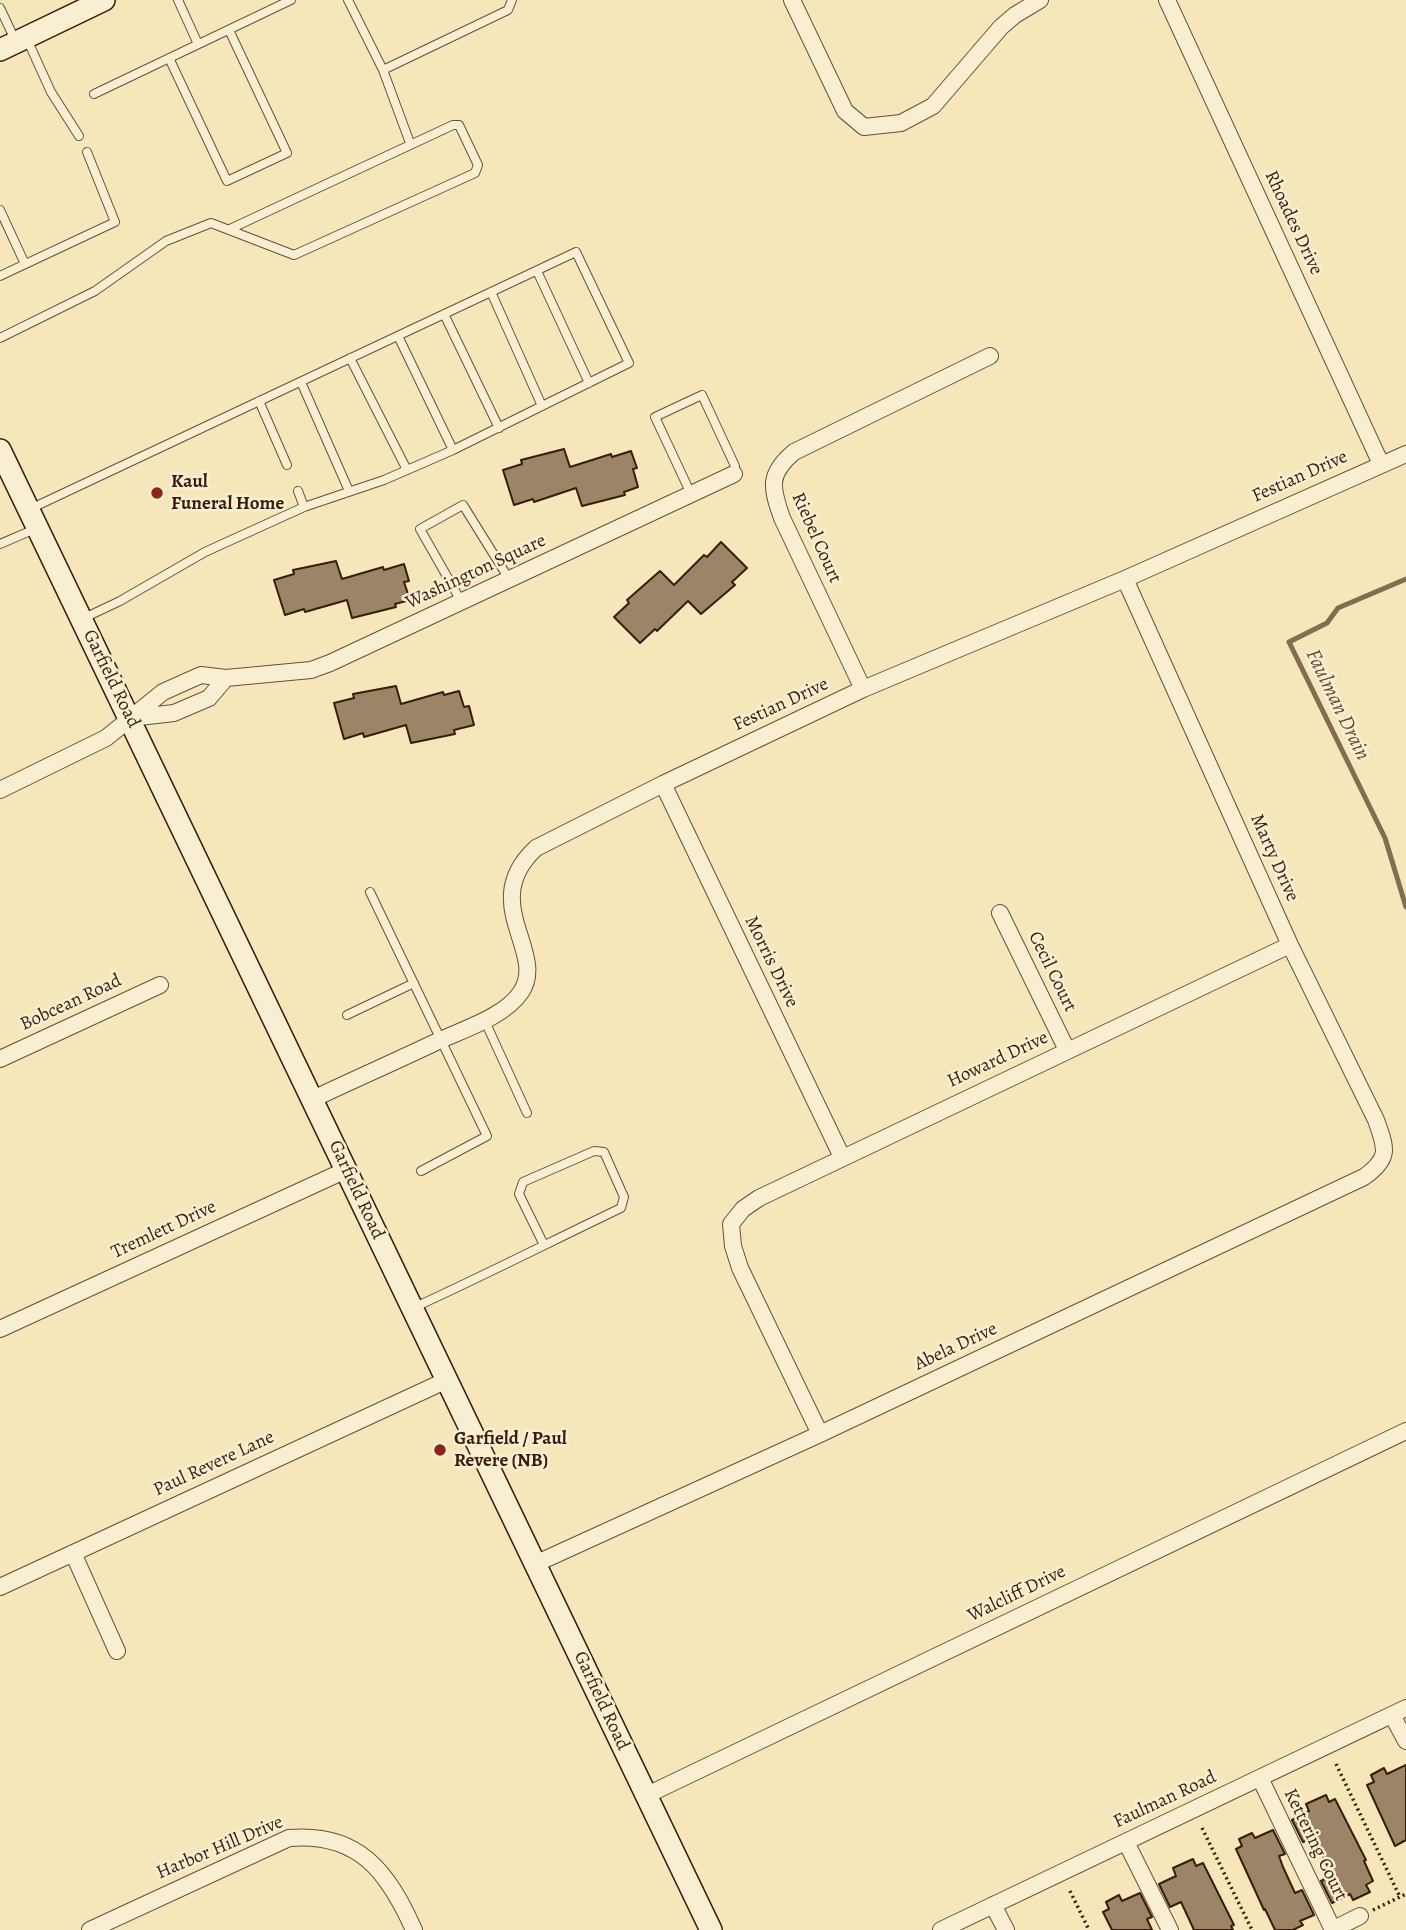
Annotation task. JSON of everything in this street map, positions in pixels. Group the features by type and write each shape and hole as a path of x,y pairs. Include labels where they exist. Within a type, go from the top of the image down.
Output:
{"main road":[{"path":"14,43 104,0"},
{"name":"Garfield Road","path":"0,450 711,1930"}],"street":[{"path":"792,0 845,111 864,127 901,123 933,106 1001,27 1040,0"},
{"name":"Rhoades Drive","path":"1167,0 1381,464"},
{"name":"Riebel Court","path":"863,690 782,518 774,496 774,476 780,463 793,452 990,356"},
{"name":"Festian Drive","path":"313,1099 441,1040 513,1002 526,984 527,968 511,907 516,873 536,848 663,784 863,690 1125,579 1406,454"},
{"name":"Washington Square","path":"0,790 106,738 163,692 201,675 226,678 311,670 734,474"},
{"name":"Marty Drive","path":"1125,579 1290,946 1376,1120 1385,1154"},
{"path":"130,718 174,713 208,698 226,678"},
{"name":"Morris Drive","path":"663,784 842,1157"},
{"name":"Cecil Court","path":"1000,913 1067,1050"},
{"name":"Howard Drive","path":"820,1434 740,1268 733,1246 731,1224 743,1209 759,1198 842,1157 1290,946"},
{"name":"Bobcean Road","path":"0,1059 160,985"},
{"name":"Abela Drive","path":"535,1564 820,1434 1364,1177 1377,1167 1385,1154"},
{"name":"Tremlett Drive","path":"0,1329 346,1170"},
{"name":"Paul Revere Lane","path":"0,1587 447,1380"},
{"name":"Walcliff Drive","path":"645,1796 1406,1431"},
{"path":"73,1553 117,1651"},
{"path":"1399,1711 1406,1741"},
{"name":"Faulman Road","path":"941,1930 1399,1711"},
{"name":"Kettering Court","path":"1260,1778 1333,1930"},
{"name":"Harbor Hill Drive","path":"90,1930 289,1838 311,1836 335,1841 358,1853 382,1871 400,1899 414,1930"},
{"path":"1126,1842 1170,1930"},
{"path":"993,1905 1006,1930"},
{"path":"1333,1930 1360,1916"}],"lane":[{"path":"178,0 198,44"},
{"path":"94,94 291,0"},
{"path":"348,0 383,70 410,143"},
{"path":"383,70 508,10 512,0"},
{"path":"0,8 14,43 51,92 79,136"},
{"path":"169,58 227,181 287,153 229,30"},
{"path":"0,338 95,291 166,241 211,223 294,255 475,173 478,165 459,125 453,125 230,229"},
{"path":"0,276 115,222 87,152"},
{"path":"0,210 25,264"},
{"path":"0,544 33,518 259,401 576,252 629,363 453,450 407,470 304,507 205,552 120,601 82,619"},
{"path":"537,271 589,383"},
{"path":"491,292 542,406"},
{"path":"444,314 499,428"},
{"path":"398,336 453,450"},
{"path":"350,358 407,470"},
{"path":"301,382 349,491"},
{"path":"691,494 655,417 702,395 735,466 734,474"},
{"path":"259,401 286,465"},
{"path":"298,491 304,507"},
{"path":"461,601 420,529 463,505 509,579"},
{"path":"370,892 487,1136 421,1171"},
{"path":"347,1015 414,983"},
{"path":"484,1019 527,1113"},
{"path":"412,1308 544,1245 621,1208 624,1197 604,1152 594,1151 523,1182 519,1194 544,1245"}],"path":[{"path":"1336,1764 1400,1897"},
{"path":"1202,1828 1252,1930"},
{"path":"1070,1891 1089,1930"},
{"path":"1360,1916 1406,1894"}],"building":[{"path":"564,449 570,467 611,454 612,457 631,451 637,468 633,469 638,487 624,492 625,495 582,506 576,488 534,502 533,499 514,505 503,470 522,464 521,460"},
{"path":"721,542 747,568 732,582 735,585 701,614 688,601 657,631 655,629 640,643 614,617 629,603 627,600 660,571 674,585"},
{"path":"336,561 342,579 404,564 409,581 404,582 410,600 395,604 396,607 352,618 347,600 285,615 274,580 294,574 293,570"},
{"path":"396,686 401,704 443,692 444,695 459,691 464,707 469,706 474,725 454,730 455,734 411,743 406,725 364,737 363,733 344,739 334,703 354,698 353,694"},
{"path":"1406,1765 1406,1840 1395,1846 1367,1785 1374,1782 1371,1775 1384,1768 1387,1774"},
{"path":"1326,1795 1329,1802 1335,1799 1366,1860 1364,1861 1373,1881 1366,1885 1370,1892 1353,1900 1350,1894 1332,1903 1321,1881 1332,1875 1313,1838 1303,1842 1292,1820 1309,1811 1306,1804"},
{"path":"1273,1830 1285,1854 1279,1856 1295,1893 1302,1890 1314,1915 1300,1921 1303,1925 1293,1930 1275,1930 1236,1849 1242,1846 1239,1839 1252,1833 1255,1838"},
{"path":"1193,1859 1196,1866 1203,1863 1234,1925 1231,1926 1233,1930 1194,1930 1181,1902 1170,1907 1159,1884 1176,1876 1173,1868"},
{"path":"1140,1893 1152,1917 1147,1919 1152,1930 1112,1930 1103,1912 1109,1909 1106,1902 1119,1895 1122,1901"}],"waterway":[{"name":"Faulman Drain","path":"1406,579 1338,608 1327,623 1289,642 1385,838 1406,907"}],"place":[{"name":"Kaul Funeral Home","path":"157,493"},
{"name":"Garfield / Paul Revere (NB)","path":"440,1450"}]}
